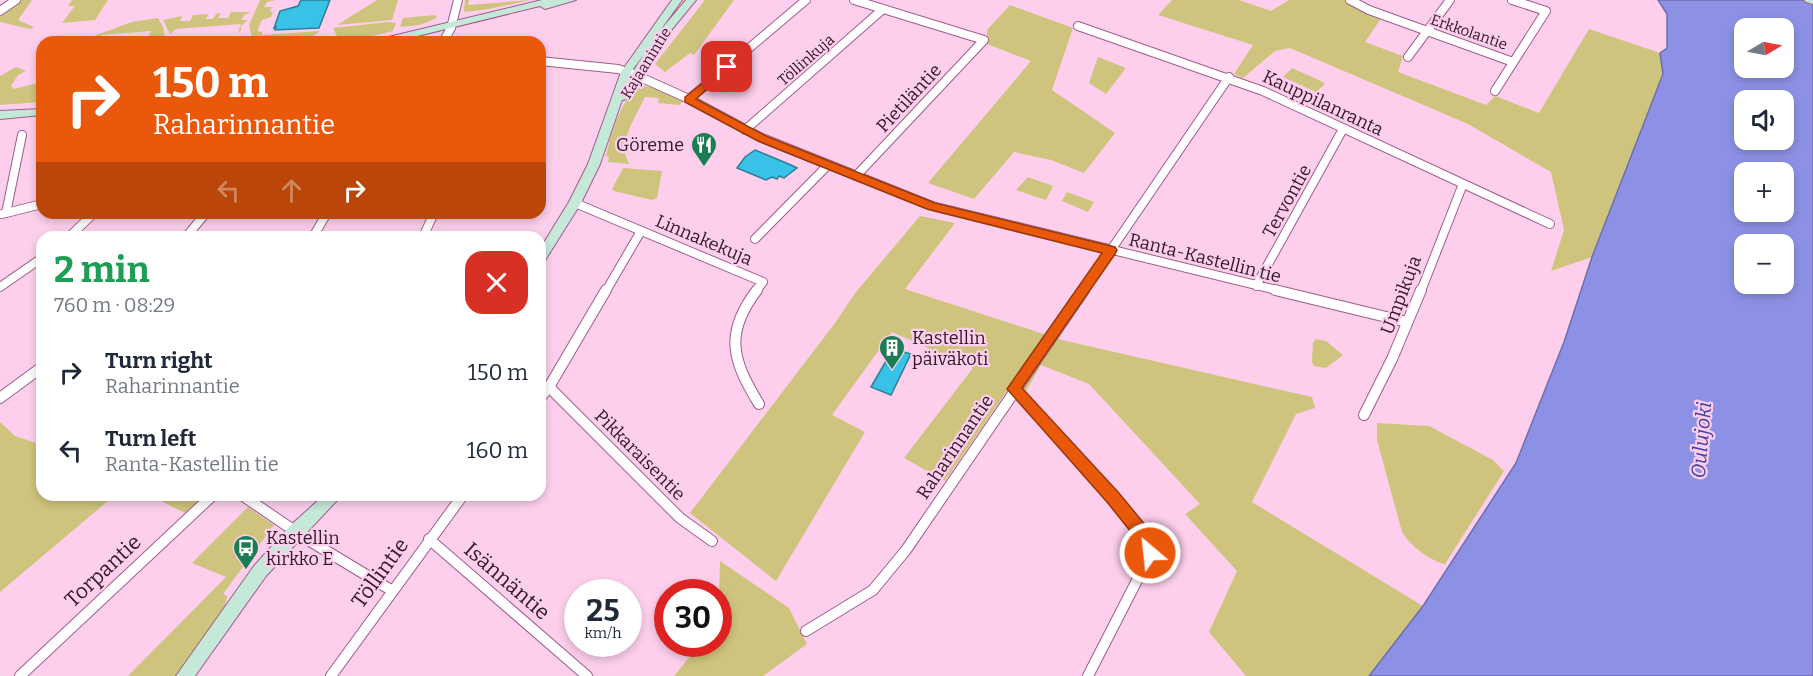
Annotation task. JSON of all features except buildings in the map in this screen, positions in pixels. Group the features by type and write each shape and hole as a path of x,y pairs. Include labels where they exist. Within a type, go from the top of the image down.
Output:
{"main road":[{"path":"406,36 554,0"},
{"path":"511,11 571,0"},
{"name":"Kajaanintie","path":"546,249 575,203 594,164 605,130 631,73 677,0"},
{"name":"Kajaanintie","path":"631,73 691,0"},
{"path":"1809,0 1813,1"},
{"path":"0,115 36,112"},
{"path":"185,676 254,578 296,531 328,501"}],"street":[{"path":"0,11 16,0"},
{"path":"447,36 458,0"},
{"path":"689,99 806,0"},
{"path":"854,0 883,9"},
{"name":"Erkkolantie","path":"1350,0 1370,10 1513,62"},
{"path":"1407,57 1450,0"},
{"path":"1495,91 1546,11 1512,0"},
{"name":"Pietiläntie","path":"856,176 984,40 883,9"},
{"name":"Töllinkuja","path":"745,130 883,9"},
{"name":"Kauppilanranta","path":"1078,26 1229,77 1550,224"},
{"name":"Ranta-Kastellin tie","path":"546,62 631,73 689,99 745,130 932,206 1407,322"},
{"name":"Raharinnantie","path":"806,631 873,590 906,550 1229,77"},
{"name":"Tervontie","path":"1256,286 1344,129"},
{"path":"22,135 3,213 36,205"},
{"path":"756,239 828,165"},
{"name":"Umpikuja","path":"1364,415 1399,347 1422,282 1463,184"},
{"name":"Linnakekuja","path":"575,203 763,282 740,316 734,339 740,375 759,404"},
{"path":"75,231 88,219"},
{"path":"191,231 201,219"},
{"path":"546,391 641,231"},
{"path":"0,287 36,262"},
{"path":"0,398 36,371"},
{"name":"Pikkaraisentie","path":"549,387 680,518 712,541"},
{"path":"1014,389 1119,505 1146,538 1150,553 1088,676"},
{"name":"Torpantie","path":"20,676 207,501"},
{"path":"251,501 391,590"},
{"name":"Töllintie","path":"330,676 458,501"},
{"name":"Isännäntie","path":"429,539 586,676"}],"shaded area":[{"path":"21,0 32,0 18,20 34,27 30,29 0,22 0,15"},
{"path":"72,0 108,0 95,20 62,23 75,6 68,6"},
{"path":"260,0 276,0 267,2 264,7 273,7 269,11 273,12 271,17 262,20 257,31 262,32 262,35 320,31 313,36 252,36 249,25"},
{"path":"377,0 398,0 392,20 337,25"},
{"path":"465,0 469,0 468,5 531,0 464,12"},
{"path":"705,0 734,0 694,55 690,53 665,72 655,64"},
{"path":"1172,0 1239,0 1271,11 1289,0 1353,0 1382,17 1365,42 1403,56 1398,72 1486,105 1495,96 1539,113 1589,29 1660,53 1663,74 1592,257 1551,271 1564,230 1551,172 1468,124 1290,48 1275,51 1243,78 1234,74 1253,45 1158,15"},
{"path":"1010,5 1073,28 1052,90 1115,133 1084,173 1051,160 1014,152 974,199 928,183 1031,61 987,44 987,30"},
{"path":"231,12 251,12 244,15 241,20 248,20 241,26 241,31 238,32 241,24 176,29 170,34 163,20 182,16 180,21 190,21 193,15 208,14 206,19 213,19 216,14 221,13 218,18 228,18"},
{"path":"435,15 437,18 420,25 400,27 403,18"},
{"path":"158,18 165,36 148,36 151,31 94,36 132,22"},
{"path":"396,23 393,31 372,36 337,36 333,28"},
{"path":"1098,57 1126,68 1106,94 1089,83"},
{"path":"16,67 26,71 18,75 11,86 14,89 36,84 36,102 0,105 0,76"},
{"path":"1292,68 1325,84 1316,92 1283,77"},
{"path":"644,86 663,90 685,100 679,105 658,103 659,98 645,97 628,131 625,149 630,164 608,162 609,157 606,156 619,115 630,96"},
{"path":"623,168 662,171 657,198 652,200 614,191 612,189"},
{"path":"1028,177 1053,186 1046,200 1016,190"},
{"path":"1067,192 1094,202 1088,212 1062,201"},
{"path":"920,216 955,223 905,289 1062,340 1312,397 1315,408 1296,414 1252,502 1423,606 1369,676 1246,676 1209,632 1237,571 1185,514 1200,504 1089,384 1041,365 1026,391 1011,385 945,481 904,458 973,368 892,332 832,415 865,432 776,581 690,513 835,323 856,292"},
{"path":"1316,339 1326,341 1343,355 1326,368 1314,366 1312,362 1313,342"},
{"path":"0,422 15,436 36,443 36,501 108,501 0,592"},
{"path":"1377,423 1429,426 1493,460 1504,471 1445,564 1421,552 1402,532 1377,440"},
{"path":"161,501 199,501 185,513"},
{"path":"248,507 274,525 223,594 227,596 225,605 207,637 177,676 128,676 226,577 192,563"},
{"path":"720,561 789,608 807,644 763,676 674,676 689,657 732,657 732,579 720,579"}],"water":[{"name":"Oulujoki","path":"1658,0 1813,0 1813,676 1369,676 1423,606 1516,463 1564,342 1592,257 1663,74 1660,53 1667,48 1667,14"}],"place":[{"name":"Göreme","path":"704,168"},
{"name":"Kastellin päiväkoti","path":"892,371"},
{"name":"Kastellin kirkko E","path":"246,571"}],"route":[{"path":"727,67 689,99 762,138 932,206 1110,250 1014,389 1146,538 1150,553"}]}
